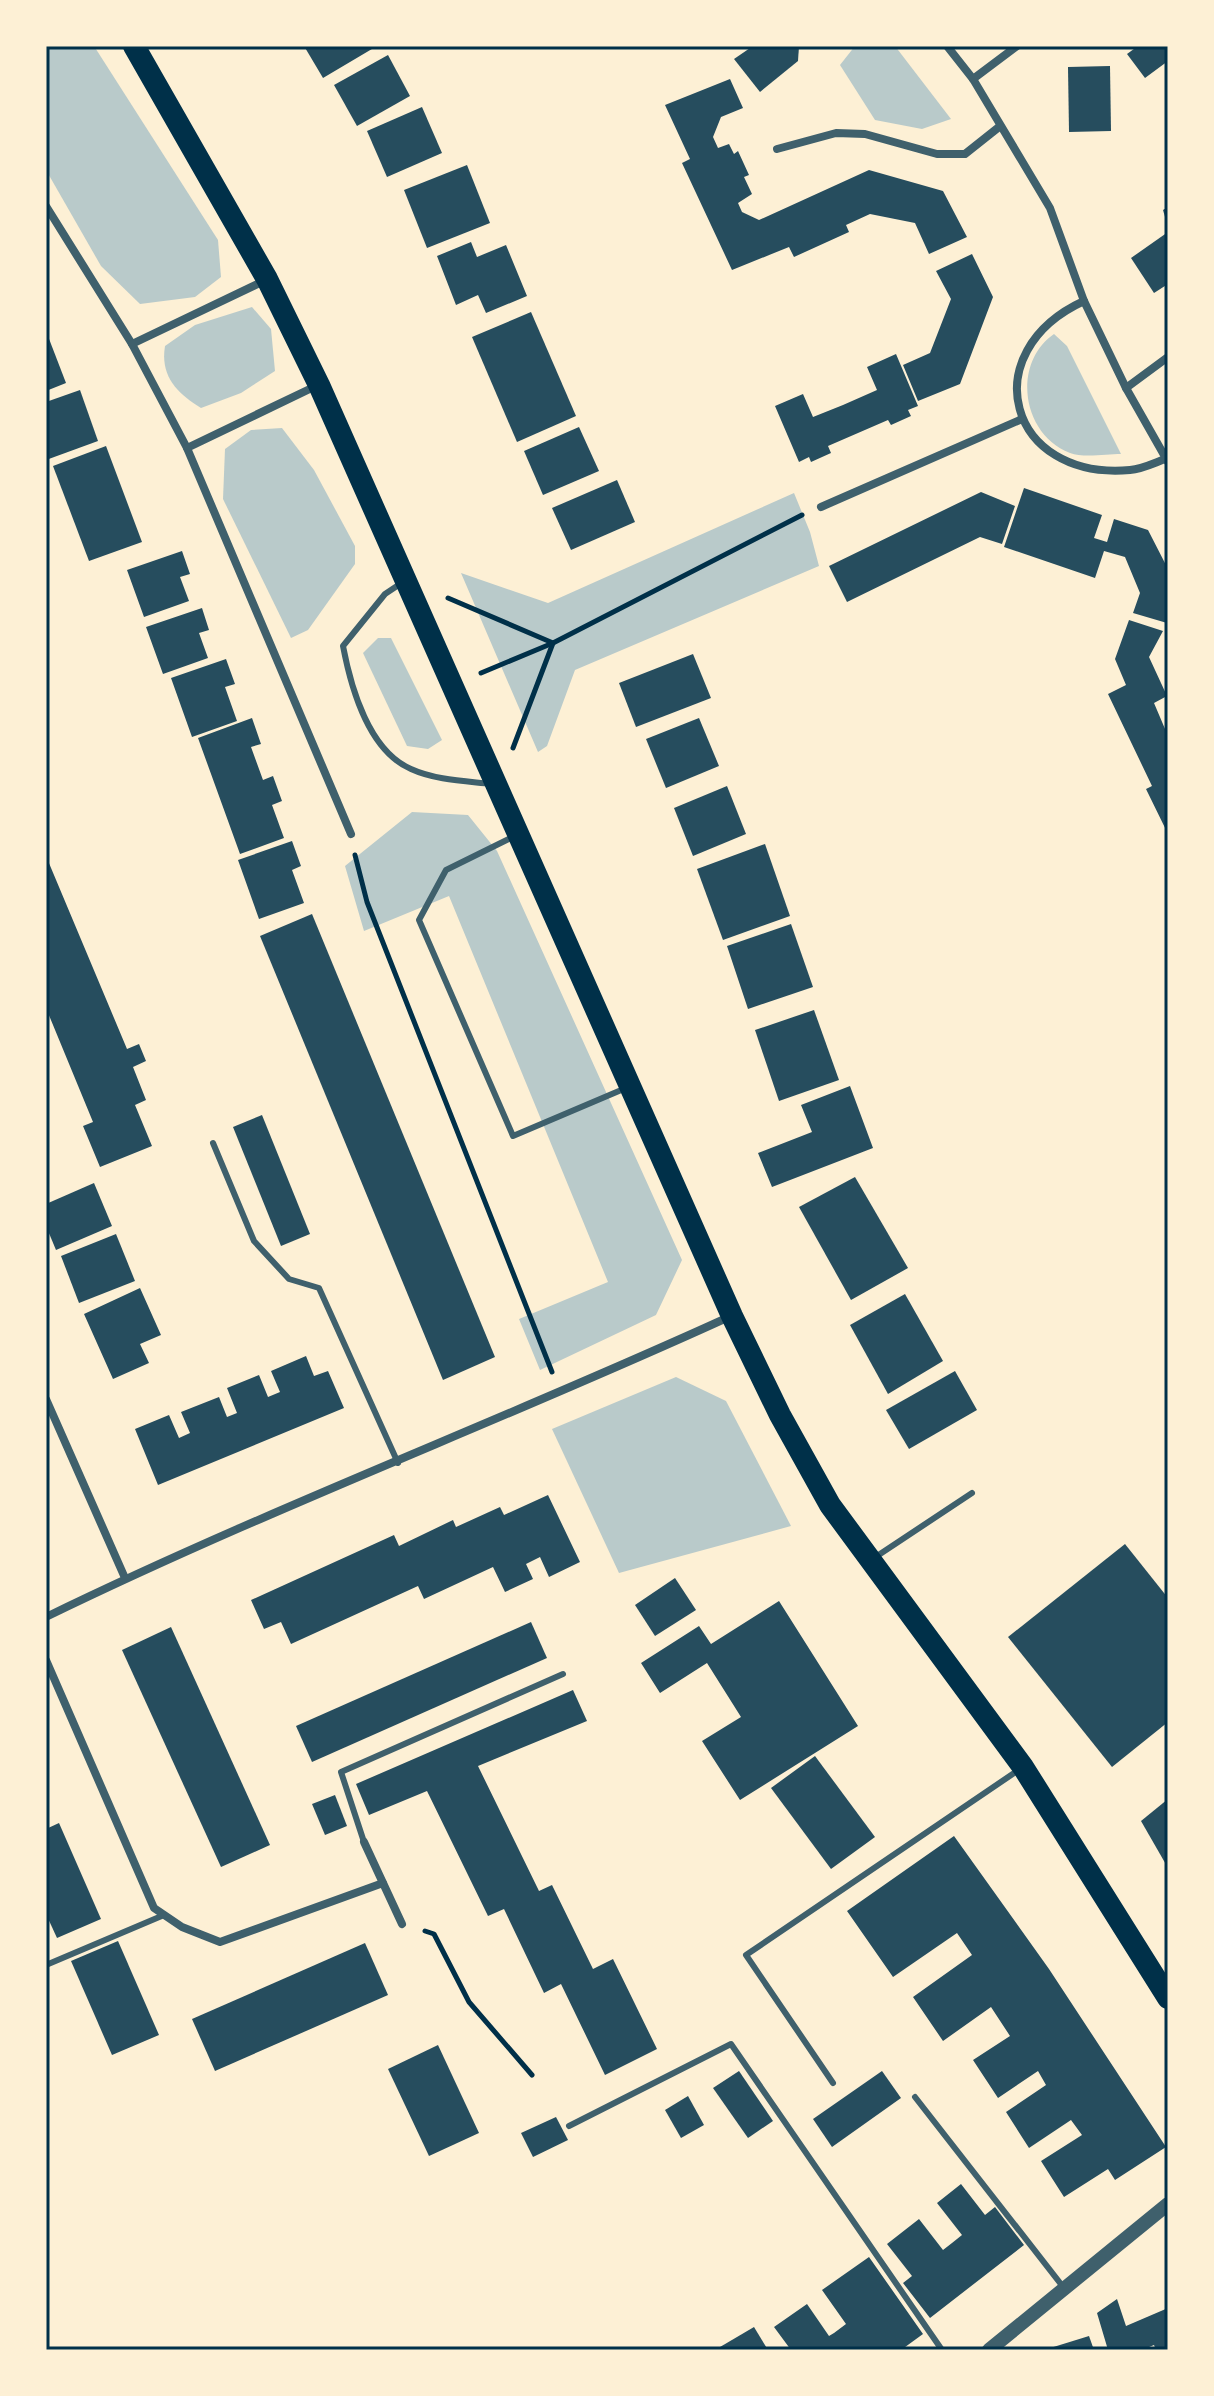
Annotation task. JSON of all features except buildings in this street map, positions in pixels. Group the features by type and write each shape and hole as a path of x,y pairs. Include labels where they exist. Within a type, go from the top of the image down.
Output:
{"highway":[{"path":"134,46 267,279 319,385 499,784 732,1316 780,1415 830,1505 1023,1767 1168,1998"}],"street":[{"path":"947,46 973,79 1050,208 1084,301 1126,388 1167,460 1133,470 1094,469 1063,460 1038,444 1022,419 1017,403 1019,379 1028,344 1061,312 1084,301"},
{"path":"973,79 1017,46"},
{"path":"777,149 836,133 865,134 937,154 965,154 999,127"},
{"path":"46,206 132,344 187,448 351,834"},
{"path":"132,344 267,279"},
{"path":"1126,388 1168,357"},
{"path":"187,448 319,385"},
{"path":"821,507 1022,419"},
{"path":"46,1617 125,1578 561,1393 732,1316"},
{"path":"46,1399 125,1578"},
{"path":"46,1660 154,1908 182,1927 220,1942 383,1883"},
{"path":"364,1842 402,1924"},
{"path":"989,2350 1168,2204"}],"lane":[{"path":"407,580 385,594 343,646 349,677 365,714 390,758 412,770 440,778 499,784"},
{"path":"519,834 446,870 419,920 513,1136 630,1087"},
{"path":"213,1143 254,1241 289,1279 319,1288 398,1463"},
{"path":"871,1560 972,1493"},
{"path":"364,1842 341,1772 563,1674"},
{"path":"833,2083 746,1955 1023,1767"},
{"path":"46,1965 164,1915"},
{"path":"569,2126 731,2044 942,2350"},
{"path":"915,2097 1064,2288"}],"path":[{"path":"454,684 553,643 821,507"},
{"path":"407,580 553,643"},
{"path":"499,784 553,643"},
{"path":"351,834 367,902 561,1393"},
{"path":"402,1924 434,1934 469,2002 532,2075"}],"shaded area":[{"path":"46,46 94,46 218,240 221,277 195,297 140,304 101,266 46,170"},
{"path":"855,46 895,46 951,119 922,129 875,120 840,65"},
{"path":"252,307 271,329 275,371 241,393 201,408 172,383 165,366 165,346 195,325"},
{"path":"1054,334 1067,346 1121,454 1088,456 1070,453 1054,444 1032,415 1028,379 1032,362"},
{"path":"282,428 314,470 355,546 355,564 308,630 291,638 223,499 225,449 251,430"},
{"path":"794,493 810,532 819,566 575,670 547,746 538,752 461,573 548,603"},
{"path":"378,638 391,638 442,740 428,749 407,746 363,653"},
{"path":"412,812 468,815 497,851 682,1260 656,1315 540,1370 519,1319 608,1282 449,896 364,931 345,866"},
{"path":"676,1377 726,1401 791,1526 619,1573 552,1429"}]}
